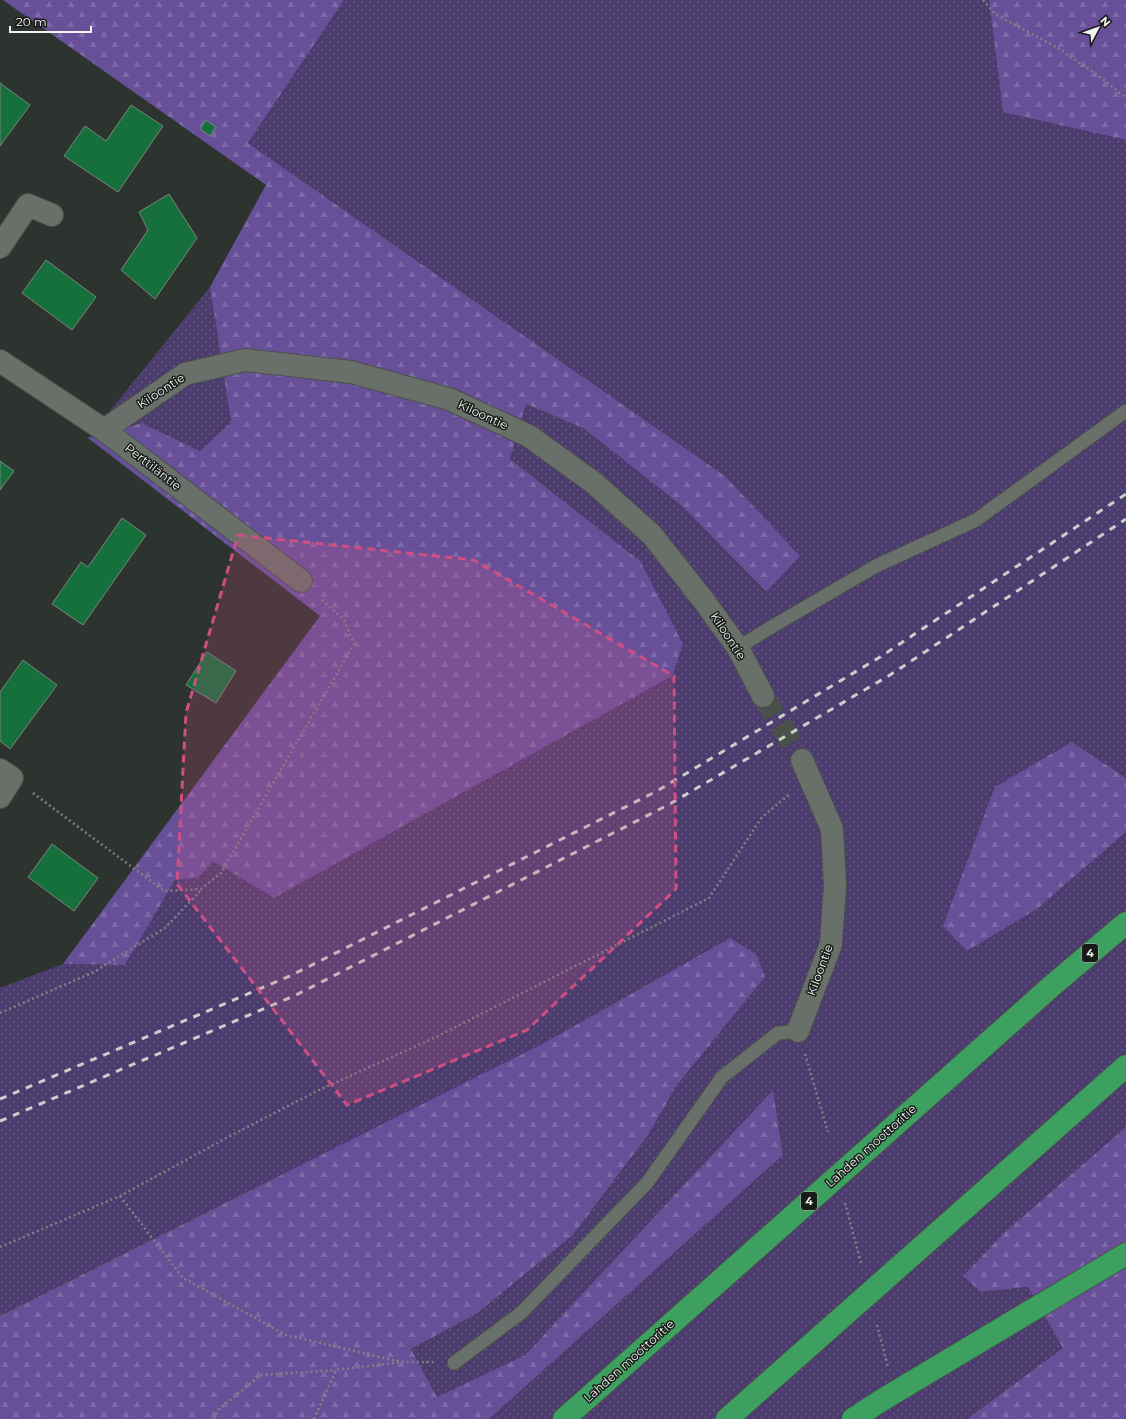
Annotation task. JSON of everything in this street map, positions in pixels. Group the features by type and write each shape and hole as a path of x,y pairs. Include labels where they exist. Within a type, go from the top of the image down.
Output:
{"highway":[{"path":"1054,984 1126,914"},
{"name":"Lahden moottoritie","path":"564,1419 1054,984 1126,923"},
{"path":"727,1419 1126,1066"},
{"path":"853,1419 882,1400 1126,1254"}],"street":[{"path":"0,247 28,205 52,216"},
{"name":"Kiloontie","path":"104,430 185,374 245,360 351,372 449,399 529,436 594,483 652,535 704,601 738,648 763,696"},
{"name":"Perttiläntie","path":"0,361 104,430 301,581"},
{"name":"Kiloontie","path":"798,1031 831,944 835,886 832,829 806,769"},
{"path":"0,797 6,774"}],"lane":[{"path":"738,648 876,566 976,520 1126,411"},
{"path":"454,1363 521,1313 647,1183 722,1077 778,1033 798,1031"}],"path":[{"path":"983,0 995,14 1058,48 1103,79 1126,98"},
{"path":"0,1013 94,972 164,928 220,873 354,644 344,620 301,581"},
{"path":"0,1247 120,1196 230,1136 317,1091 436,1037 709,898 762,817 806,769"},
{"path":"6,774 164,892 201,890"},
{"path":"798,1031 828,1132"},
{"path":"120,1196 183,1278 286,1335 401,1362"},
{"path":"844,1199 861,1263"},
{"path":"877,1325 888,1370"},
{"path":"214,1419 218,1410 260,1375 336,1370 401,1362 454,1363"},
{"path":"314,1419 336,1370"}],"highlighted area":[{"path":"238,535 474,560 674,676 676,889 527,1030 347,1105 177,884 186,713"}],"shaded area":[{"path":"344,0 989,0 1003,112 1126,140 1126,778 1072,742 943,926 967,951 1037,909 1126,832 1126,1127 1006,1231 963,1276 981,1292 1028,1287 1064,1348 967,1419 489,1419 783,1155 773,1090 525,1355 437,1397 411,1349 476,1314 573,1235 648,1135 677,1085 765,977 730,938 542,1044 0,1316 0,988 63,964 125,965 175,880 198,878 213,861 640,561 510,459 526,404 583,428 682,506 765,592 799,556 725,476 248,143"},
{"path":"210,287 231,422 200,451 142,423 88,438"}],"green space":[{"path":"3,0 344,0 248,143 725,476 800,556 766,592 682,506 583,428 526,404 510,459 640,561 683,644 672,676 274,898 213,861 198,878 175,880 125,965 63,964 320,616 88,438 142,423 200,451 231,422 210,287 266,185"},
{"path":"989,0 1126,0 1126,140 1003,112"},
{"path":"1072,742 1126,778 1126,832 1037,909 967,951 943,926 995,787"},
{"path":"730,938 756,954 765,977 677,1085 648,1135 573,1235 476,1314 411,1349 437,1397 525,1355 773,1090 783,1155 489,1419 0,1419 0,1316 542,1044"},
{"path":"1126,1127 1126,1419 967,1419 1063,1348 1028,1287 981,1292 963,1276 1006,1231"}],"building":[{"path":"0,83 30,105 0,146"},
{"path":"131,105 163,126 118,192 64,156 85,126 106,141"},
{"path":"206,120 216,127 210,136 200,129"},
{"path":"169,194 197,238 155,299 121,270 148,230 139,212"},
{"path":"46,260 96,297 72,330 22,293"},
{"path":"0,461 14,471 0,490"},
{"path":"122,518 146,535 83,625 52,604 81,562 88,567"},
{"path":"207,652 236,671 216,703 186,685"},
{"path":"23,660 57,685 10,749 0,741 0,692"},
{"path":"52,844 98,878 74,911 28,877"}],"tunnel":[{"path":"763,696 802,760"}],"railway":[{"path":"0,1099 290,976 657,791 880,657 1126,494"},
{"path":"0,1121 294,996 668,805 890,675 1126,519"}]}
